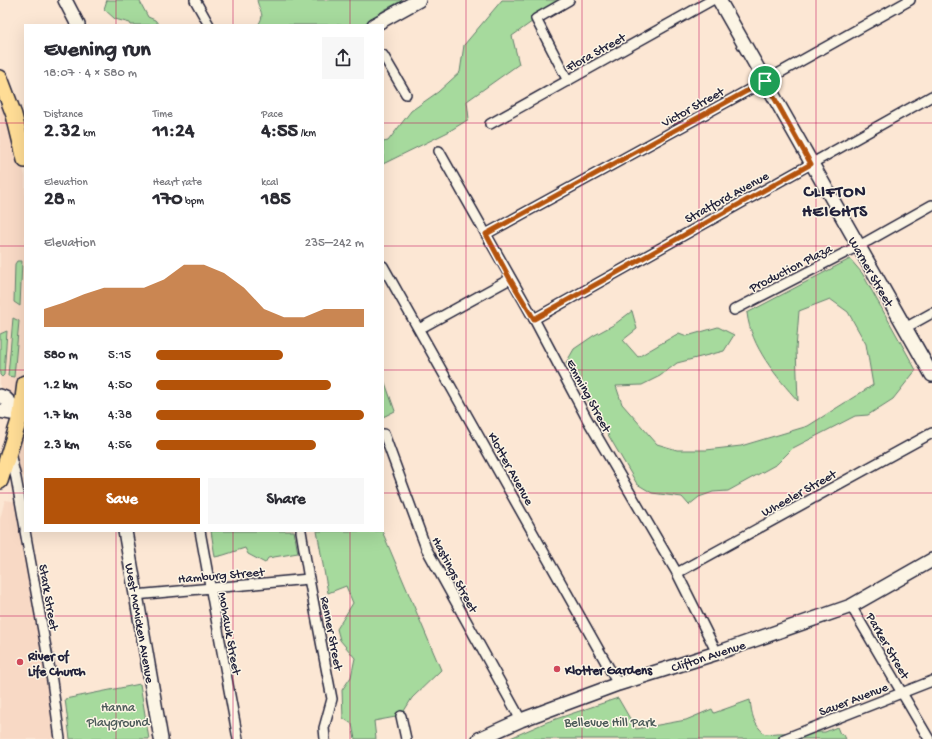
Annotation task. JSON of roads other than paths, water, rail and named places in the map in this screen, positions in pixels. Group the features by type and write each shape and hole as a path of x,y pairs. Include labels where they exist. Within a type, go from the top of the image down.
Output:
{"main road":[{"path":"0,78 14,115 24,156"},
{"path":"0,481 9,450 23,415 24,398"}],"street":[{"path":"65,0 77,24"},
{"path":"195,0 208,24"},
{"path":"376,24 419,0"},
{"path":"568,81 536,18 569,0"},
{"name":"Flora Street","path":"490,124 712,0"},
{"name":"Warner Street","path":"719,0 932,375"},
{"name":"Victor Street","path":"486,234 910,0"},
{"path":"384,57 406,94"},
{"name":"Stratford Avenue","path":"534,319 932,96"},
{"name":"Emming Street","path":"439,151 510,279 534,319 587,419 677,573 718,652"},
{"name":"Production Plaza","path":"734,310 858,246 932,205"},
{"name":"Klotter Avenue","path":"384,268 618,684"},
{"path":"419,329 510,279"},
{"path":"905,328 932,313"},
{"path":"2,395 23,415"},
{"path":"0,411 23,415"},
{"name":"Wheeler Street","path":"677,573 932,433"},
{"name":"Hastings Street","path":"384,434 426,548 521,720"},
{"name":"Stark Street","path":"9,450 16,478 24,524"},
{"name":"Stark Street","path":"25,532 52,681 60,739"},
{"name":"West McMicken Avenue","path":"125,532 161,739"},
{"name":"Mohawk Street","path":"200,532 238,739"},
{"name":"Renner Street","path":"301,532 332,699 324,728 325,739"},
{"name":"Clifton Avenue","path":"479,739 521,720 618,684 718,652 851,606 932,560"},
{"name":"Hamburg Street","path":"135,594 309,579"},
{"name":"Parker Street","path":"851,606 929,739"},
{"name":"Sauer Avenue","path":"784,739 932,681"},
{"path":"400,716 406,739"}],"place":[{"name":"River of Life Church","path":"20,662"},
{"name":"Klotter Gardens","path":"557,669"}],"district":[{"name":"CLIFTON HEIGHTS","path":"835,200"}],"park label":[{"name":"Hanna Playground","path":"118,714"},
{"name":"Bellevue Hill Park","path":"610,721"}]}
